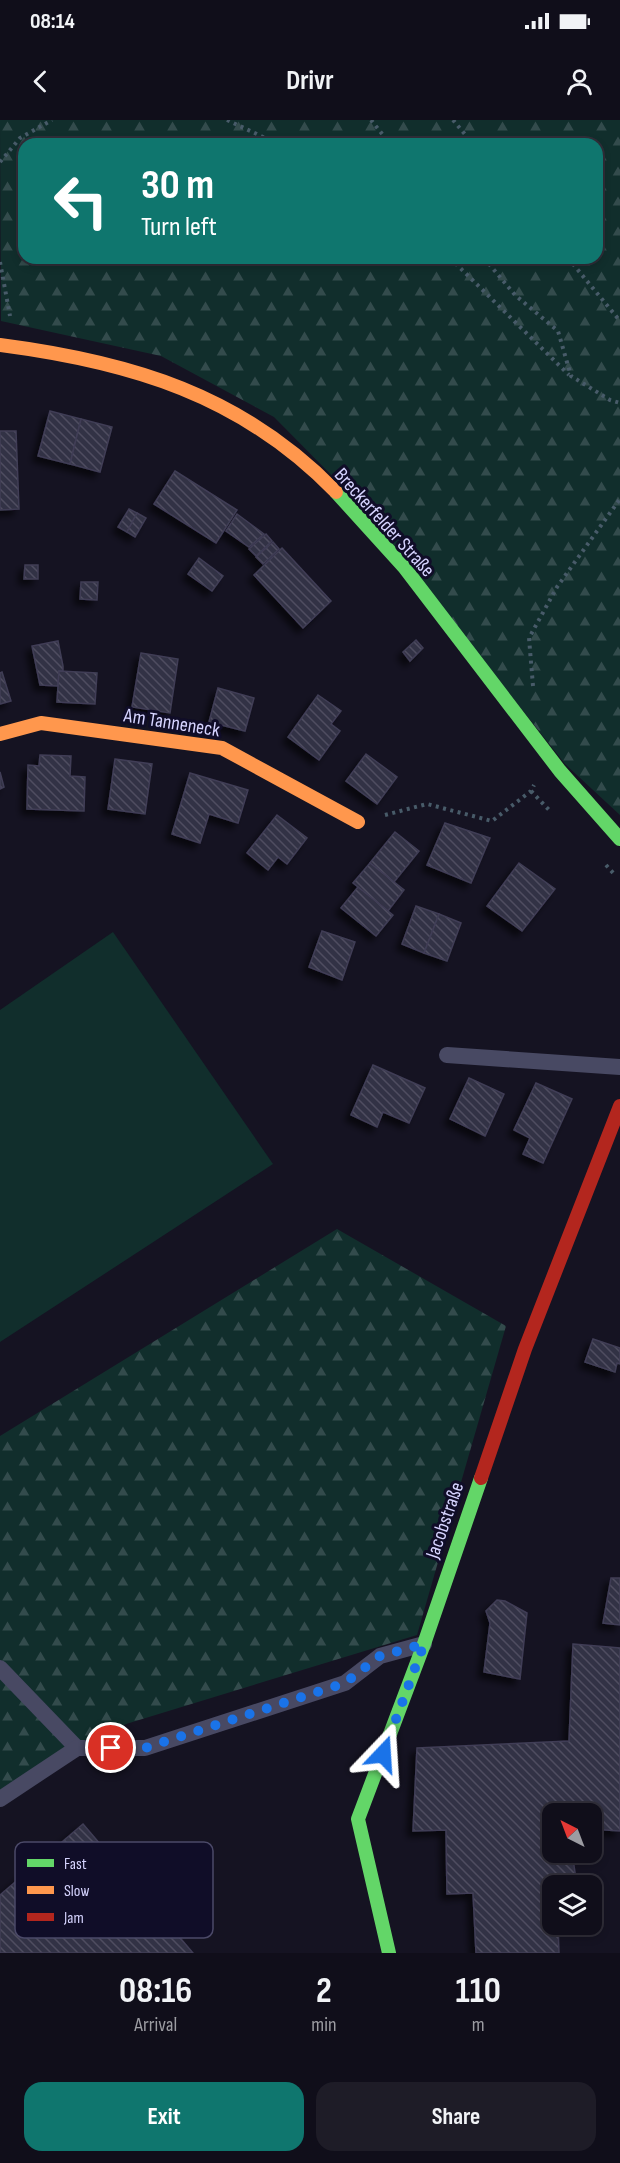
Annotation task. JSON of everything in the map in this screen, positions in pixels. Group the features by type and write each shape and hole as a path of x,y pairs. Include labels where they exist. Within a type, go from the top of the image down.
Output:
{"street":[{"name":"Breckerfelder Straße","path":"0,345 129,369 162,379 227,407 264,432 311,470 353,509 383,543 522,720 550,760 620,839"},
{"name":"Am Tanneneck","path":"0,734 41,723 222,748 358,822"},
{"name":"Jacobstraße","path":"389,1953 358,1819 424,1644 525,1349 620,1106"}],"lane":[{"path":"447,1055 620,1067"},
{"path":"0,1799 77,1748 145,1748 345,1683 380,1656 424,1644"},
{"path":"0,1668 77,1748"}],"path":[{"path":"20,138 52,120"},
{"path":"227,120 265,138"},
{"path":"371,120 385,138"},
{"path":"453,120 468,138"},
{"path":"0,162 18,140"},
{"path":"0,262 15,347"},
{"path":"456,264 571,376 610,400 620,403"},
{"path":"488,264 515,295 558,331 571,376"},
{"path":"573,264 620,321"},
{"path":"522,720 533,692 529,638 557,587 620,500"},
{"path":"358,822 427,804 492,820 531,791"}],"green space":[{"path":"0,120 620,120 620,815 565,764 358,502 274,417 161,356 1,321"},
{"path":"113,932 273,1164 0,1342 0,1010"},
{"path":"337,1229 506,1326 417,1635 126,1724 0,1807 0,1436"}],"building":[{"path":"50,411 81,419 70,464 38,456"},
{"path":"81,419 112,427 100,472 70,464"},
{"path":"0,431 16,431 19,509 0,510"},
{"path":"175,471 237,510 216,543 154,504"},
{"path":"129,509 137,513 127,532 118,527"},
{"path":"137,513 146,518 135,537 127,532"},
{"path":"237,514 264,534 249,547 226,531"},
{"path":"266,534 272,541 256,556 249,549"},
{"path":"273,542 279,549 263,564 256,557"},
{"path":"282,548 331,601 303,628 254,575"},
{"path":"199,558 223,576 212,591 188,574"},
{"path":"25,565 38,565 38,579 24,579"},
{"path":"81,582 98,582 97,600 80,599"},
{"path":"416,640 423,648 410,661 403,652"},
{"path":"58,641 63,671 59,671 58,686 40,685 32,646"},
{"path":"141,653 178,659 170,713 132,707"},
{"path":"59,671 97,673 95,704 57,702"},
{"path":"2,672 11,701 0,704 0,673"},
{"path":"218,688 254,698 245,731 209,722"},
{"path":"318,695 341,711 331,724 340,731 319,760 288,737"},
{"path":"366,754 397,777 377,804 346,781"},
{"path":"40,755 71,756 70,776 85,777 84,811 27,809 28,765 39,766"},
{"path":"115,759 152,764 145,814 108,809"},
{"path":"0,772 4,787 0,789"},
{"path":"190,773 248,790 238,823 209,814 200,843 172,834"},
{"path":"277,815 307,838 287,864 278,857 268,870 247,853"},
{"path":"445,823 490,838 471,883 427,865"},
{"path":"395,832 419,851 394,882 370,863"},
{"path":"370,863 404,890 388,911 353,883"},
{"path":"519,863 555,889 522,931 487,906"},
{"path":"358,887 393,915 376,936 341,908"},
{"path":"416,906 439,914 424,953 402,944"},
{"path":"439,914 461,923 447,961 424,953"},
{"path":"322,931 355,942 342,980 309,967"},
{"path":"373,1065 425,1088 409,1123 383,1112 377,1127 351,1115"},
{"path":"469,1078 504,1094 485,1136 450,1119"},
{"path":"536,1083 572,1099 543,1163 523,1154 530,1138 514,1130"},
{"path":"593,1339 620,1348 620,1364 617,1363 615,1372 585,1362"},
{"path":"611,1578 620,1578 620,1625 603,1623"},
{"path":"497,1600 505,1601 527,1613 520,1679 484,1672 490,1623 486,1611"},
{"path":"573,1644 620,1648 620,1831 602,1830 602,1803 542,1803 542,1863 574,1863 575,1875 542,1875 542,1935 558,1935 559,1953 476,1953 473,1893 447,1894 446,1830 413,1831 417,1748 569,1741"},
{"path":"83,1824 98,1842 62,1842"},
{"path":"15,1882 15,1938 180,1938 193,1953 0,1953 0,1895"}],"traffic: fast":[{"path":"336,492 404,567 560,771 620,839"},
{"path":"389,1953 358,1819 424,1644 481,1478"}],"traffic: slow":[{"path":"0,345 95,362 139,373 182,388 223,407 262,430 300,459 336,492"},
{"path":"0,734 41,723 222,748 358,822"}],"traffic: jam":[{"path":"481,1478 525,1349 620,1106"}],"route":[{"path":"111,1748 145,1748 345,1683 380,1656 424,1644 383,1754"}]}
